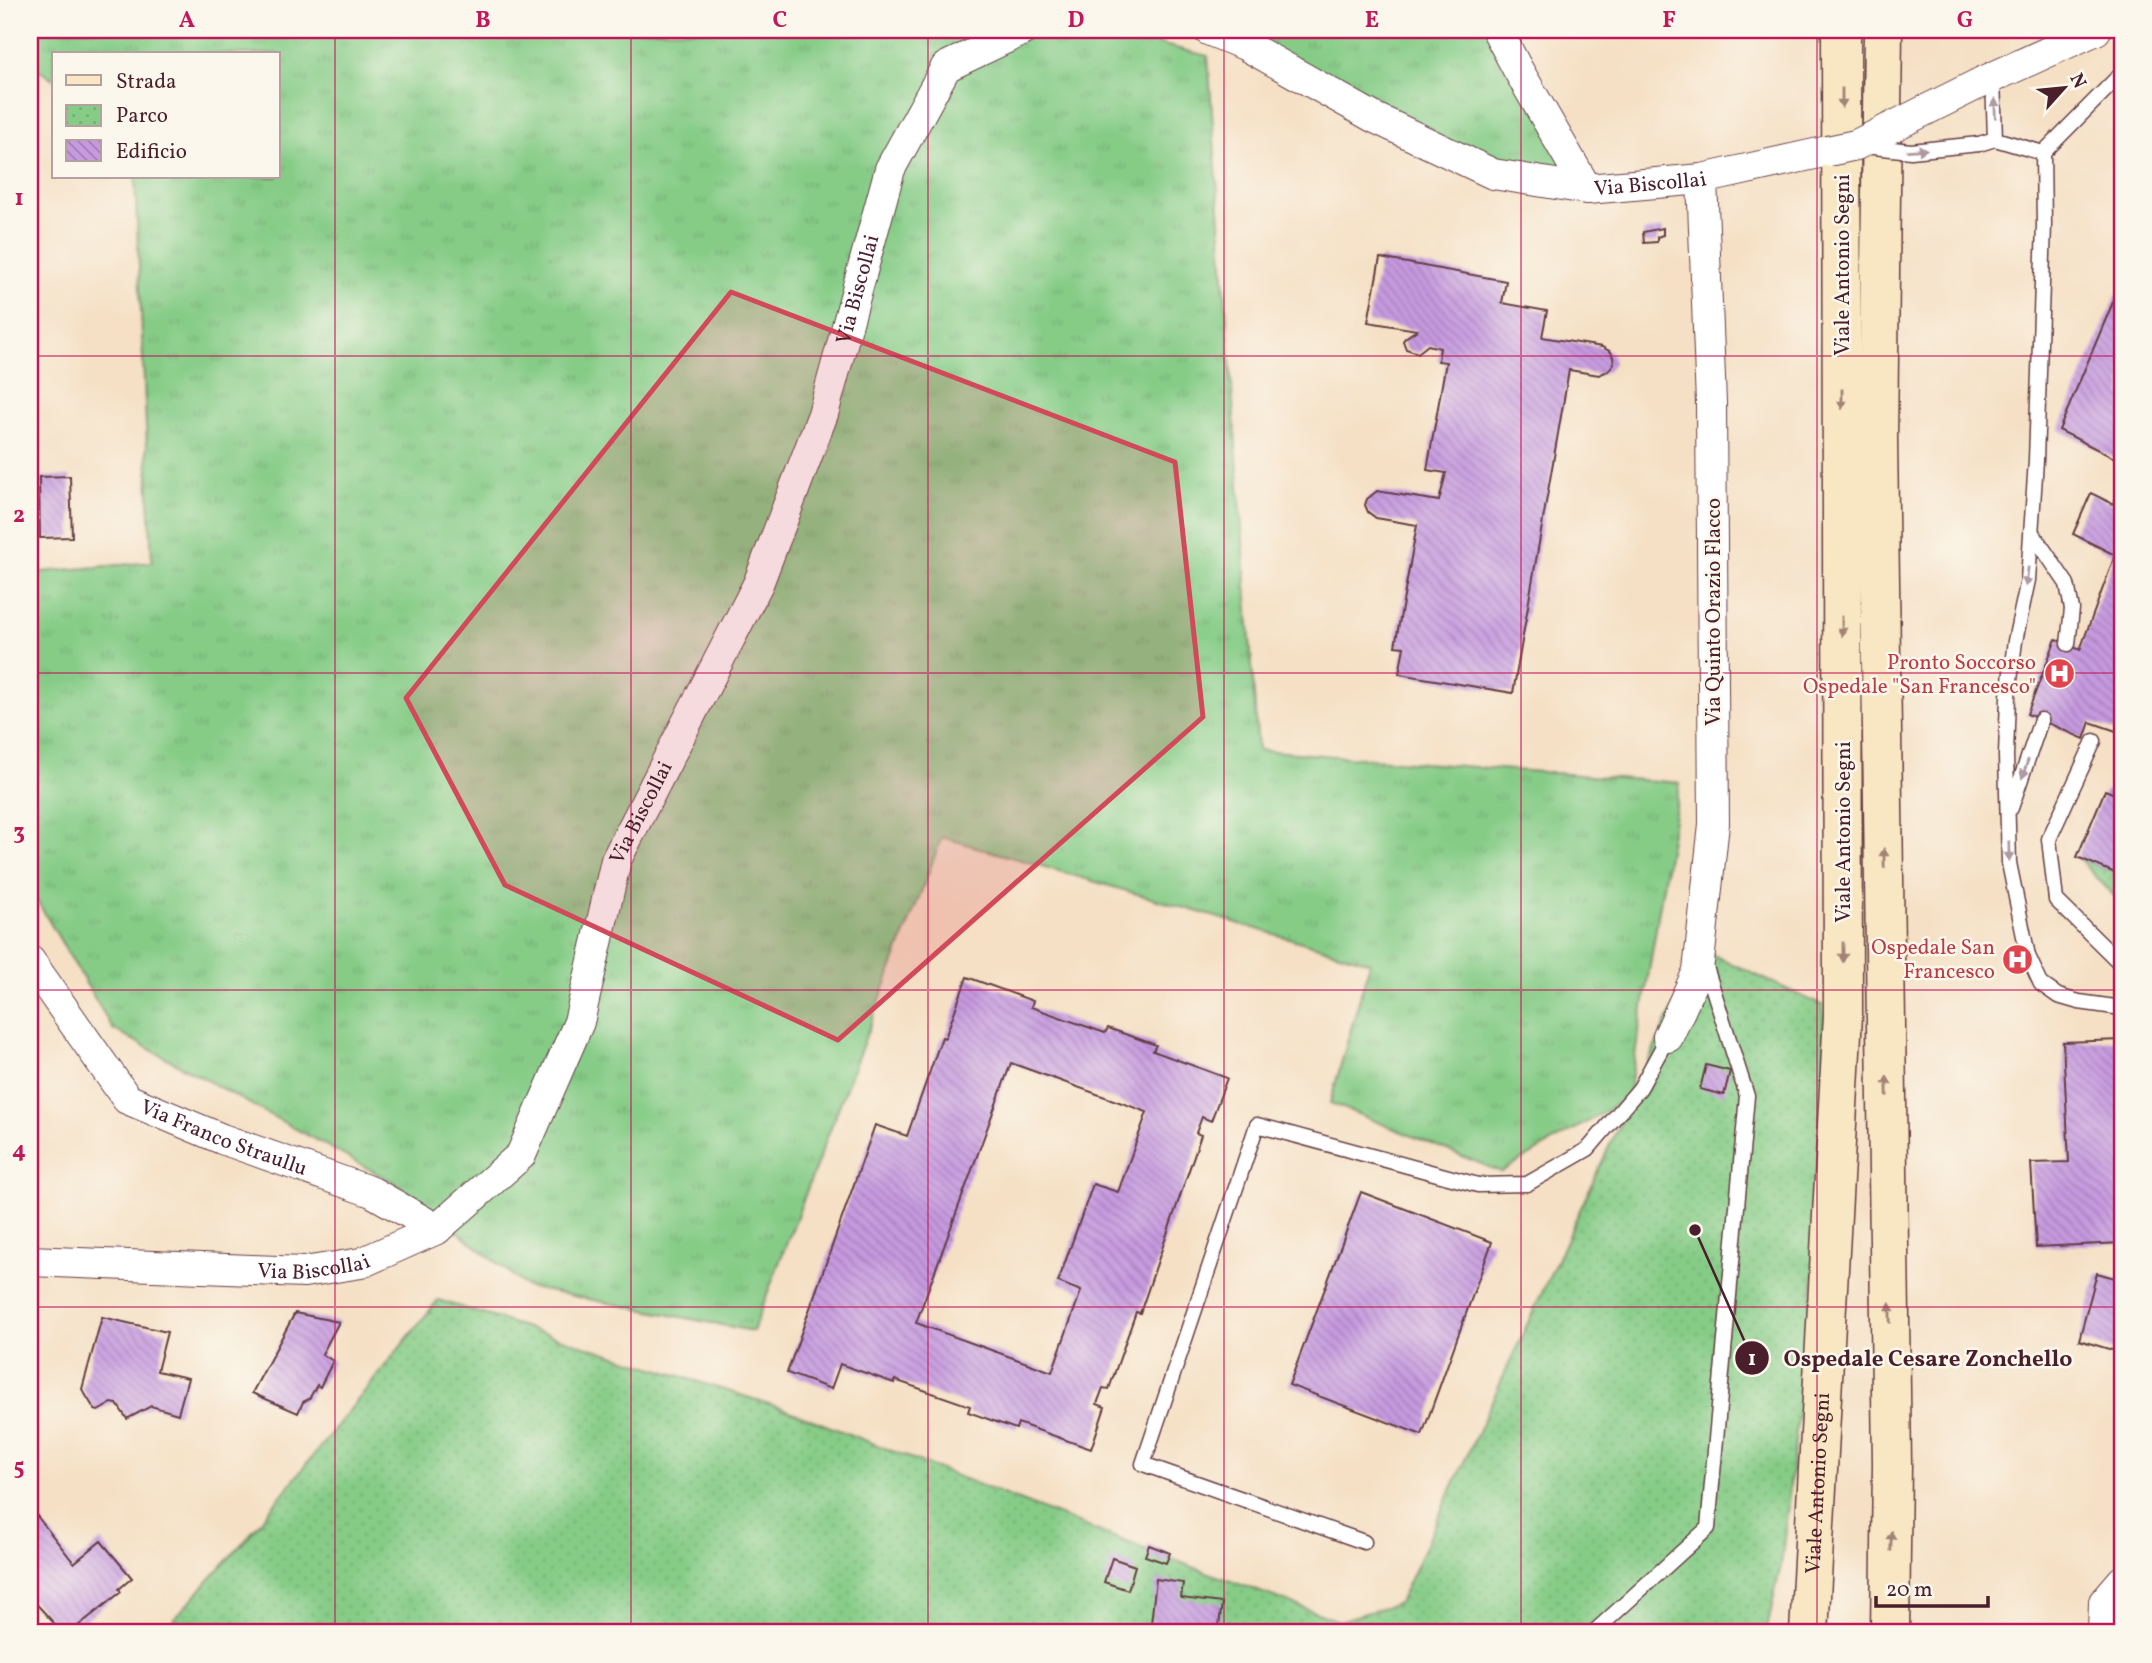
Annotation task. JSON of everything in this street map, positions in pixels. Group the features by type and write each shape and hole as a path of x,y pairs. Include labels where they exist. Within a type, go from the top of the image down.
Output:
{"main road":[{"name":"Viale Antonio Segni","path":"1809,1633 1843,1015 1842,30"},
{"name":"Viale Antonio Segni","path":"1883,30 1878,438 1892,1464 1890,1633"}],"street":[{"name":"Via Biscollai","path":"30,1261 304,1272 361,1263 437,1229 522,1155 579,1022 616,860 758,584 823,414 890,169 969,30"},
{"path":"946,67 1023,30"},
{"name":"Via Biscollai","path":"1208,30 1245,46 1373,117 1493,174 1587,189 1702,179 1842,148 2096,30"},
{"path":"1497,30 1587,189"},
{"name":"Via Quinto Orazio Flacco","path":"1668,1037 1698,971 1714,824 1711,403 1702,179"},
{"name":"Via Franco Straullu","path":"30,961 127,1099 222,1139 372,1192 437,1229"},
{"path":"2102,1633 2104,1602 2122,1581"}],"lane":[{"path":"2122,73 2118,74 2043,153 2045,225 2036,460 2028,580 2015,641 2008,696 2006,757 2009,863 2028,956 2041,984 2058,996 2122,1008"},
{"path":"1987,80 1995,139"},
{"path":"1842,148 1911,151 1979,145 1995,139 2043,153"},
{"path":"2031,531 2067,584 2072,608 2068,645"},
{"path":"2008,817 2041,720"},
{"path":"2094,741 2049,839 2056,901 2122,965"},
{"path":"1593,1633 1708,1528 1747,1096 1700,949"},
{"path":"1364,1542 1143,1464 1257,1125 1478,1185 1527,1184 1588,1149 1640,1088 1668,1037"}],"highlighted area":[{"path":"731,292 1175,462 1203,717 838,1040 505,885 406,698"}],"green space":[{"path":"30,30 1103,30 1208,56 1258,750 1680,783 1628,1098 1501,1172 1330,1103 1370,962 942,837 753,1331 527,1287 402,1187 113,1029 30,889 30,573 152,562 135,178 280,178 280,52 52,52 52,78 30,66"},
{"path":"1218,30 1494,30 1577,173 1493,174"},
{"path":"2077,857 2122,876 2122,904"},
{"path":"1700,949 1823,1006 1827,1160 1781,1565 1766,1633 161,1633 248,1537 438,1300 782,1408 1147,1550 1339,1621 1399,1603"}],"building":[{"path":"1663,228 1663,235 1657,237 1657,242 1644,243 1643,232"},
{"path":"1380,258 1506,281 1502,303 1547,311 1542,337 1602,347 1611,352 1613,357 1614,363 1608,371 1599,375 1569,370 1513,693 1399,674 1404,647 1395,646 1417,525 1376,518 1368,512 1365,505 1367,499 1377,491 1439,501 1446,473 1427,470 1446,362 1438,361 1440,348 1428,345 1418,353 1406,349 1403,341 1417,330 1368,322"},
{"path":"2116,295 2122,297 2122,462 2059,430"},
{"path":"70,476 72,537 40,538 39,477"},
{"path":"2122,484 2122,733 2090,722 2084,739 2027,714 2056,639 2080,650 2115,555 2073,534 2091,493 2113,504"},
{"path":"2105,790 2122,797 2122,876 2077,857"},
{"path":"967,977 1033,1001 1031,1007 1105,1033 1108,1028 1156,1045 1153,1051 1227,1078 1211,1121 1202,1117 1196,1133 1201,1135 1140,1313 1136,1312 1109,1389 1103,1388 1097,1404 1105,1407 1091,1449 1018,1423 1016,1429 968,1412 970,1406 840,1364 831,1389 787,1373 875,1125 907,1136 942,1037 945,1038","holes":["1011,1063 1147,1112 1118,1192 1093,1184 1058,1282 1081,1291 1052,1372 916,1323"]},
{"path":"2122,1040 2122,1243 2036,1247 2031,1163 2069,1162 2063,1042"},
{"path":"1706,1065 1730,1071 1724,1095 1700,1089"},
{"path":"1361,1192 1492,1242 1422,1435 1289,1385"},
{"path":"2097,1273 2122,1280 2122,1353 2079,1340"},
{"path":"295,1313 339,1322 322,1354 333,1361 320,1387 317,1385 298,1413 252,1393"},
{"path":"102,1317 167,1332 157,1371 188,1378 178,1414 151,1406 127,1419 117,1404 112,1403 95,1410 82,1389"},
{"path":"37,1516 74,1563 101,1541 132,1578 119,1589 121,1592 69,1633 63,1633 30,1597 30,1522"},
{"path":"1149,1545 1170,1553 1166,1563 1145,1556"},
{"path":"1112,1558 1135,1566 1128,1590 1104,1582"},
{"path":"1156,1579 1183,1583 1181,1598 1222,1603 1218,1633 1150,1633"}],"place":[{"name":"Pronto Soccorso Ospedale \"San Francesco\"","path":"2059,674"},
{"name":"Ospedale San Francesco","path":"2018,959"},
{"name":"Ospedale Cesare Zonchello","path":"1695,1230"}]}
